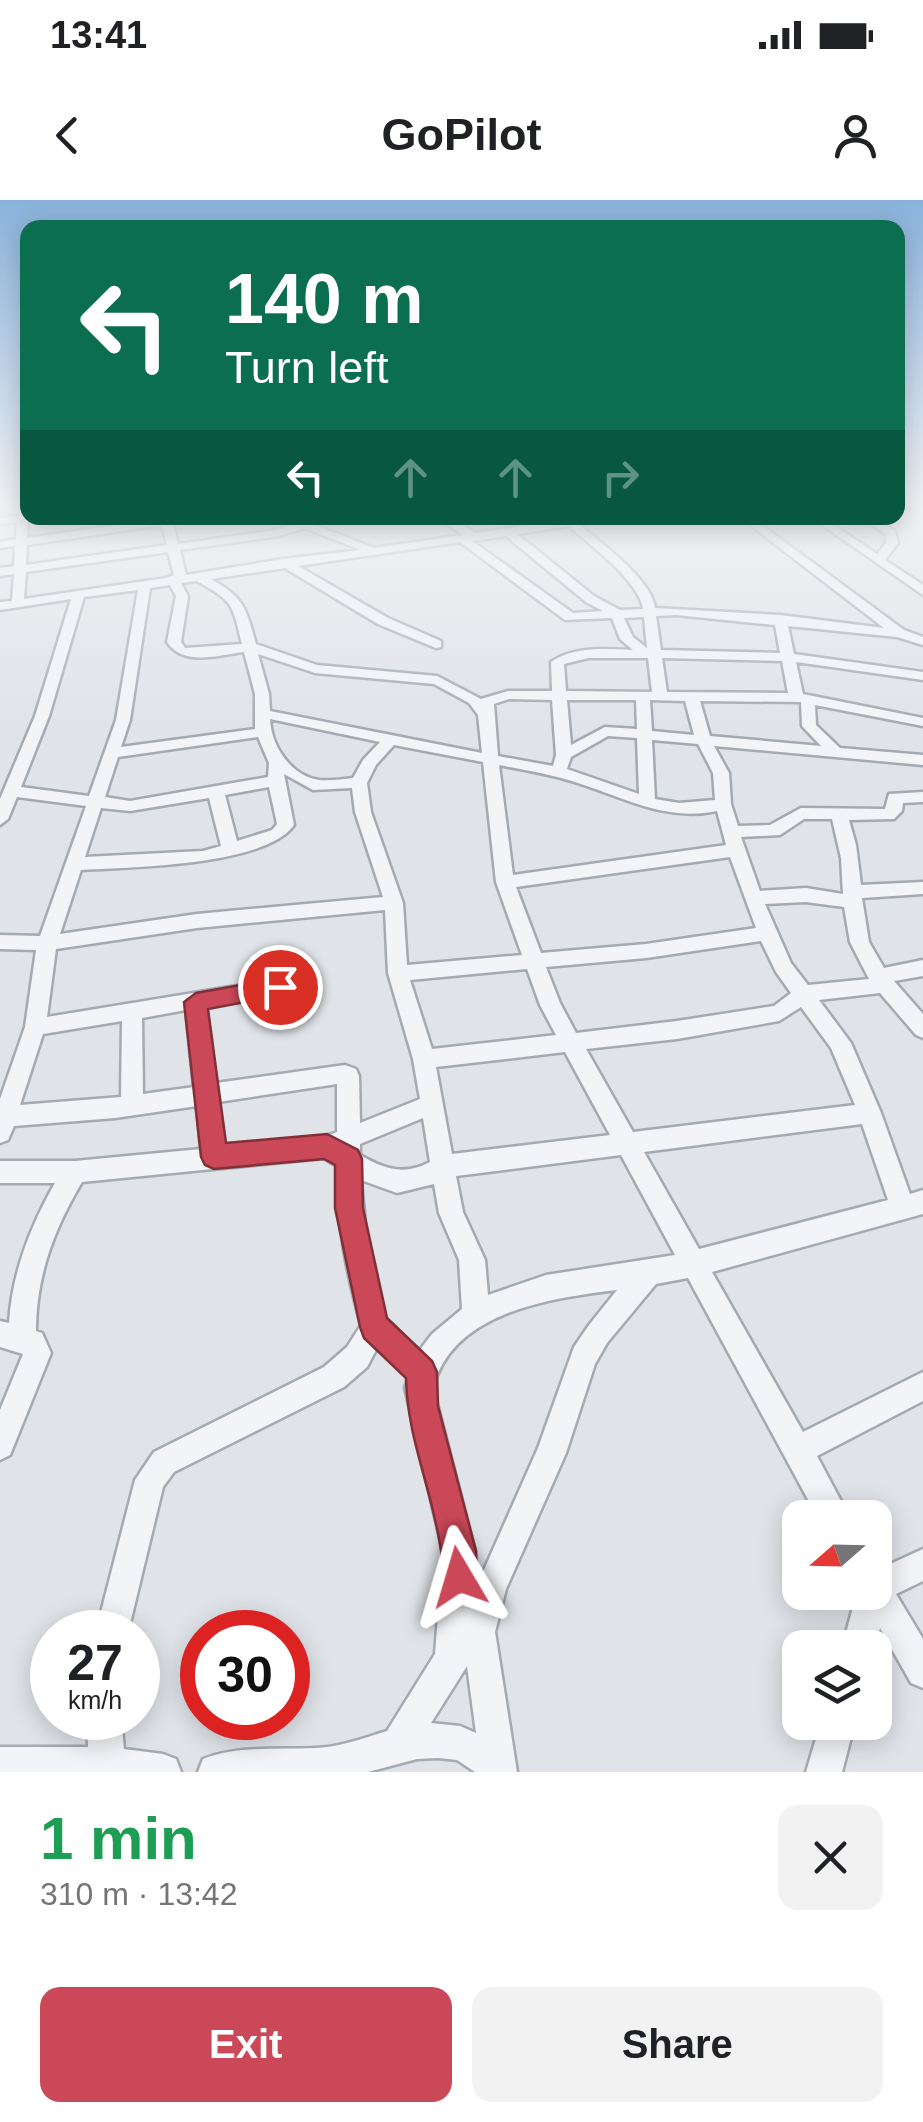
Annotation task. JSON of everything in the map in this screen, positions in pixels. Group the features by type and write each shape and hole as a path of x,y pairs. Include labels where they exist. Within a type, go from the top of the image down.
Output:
{"street":[{"path":"6,607 16,581"},
{"path":"6,607 149,581"},
{"path":"182,581 176,649 189,654 250,647 315,669 437,680 474,700 485,715"},
{"path":"75,864 175,860 230,849 284,831 277,772 263,732 262,694 236,600 194,581"},
{"path":"316,581 382,620 436,644"},
{"path":"523,581 566,615 585,618 649,610 780,620 899,634 923,641"},
{"path":"568,581 616,614 627,638 650,654"},
{"path":"633,581 648,600 649,610 647,802"},
{"path":"830,581 899,634"},
{"path":"145,582 123,720 47,942 35,1027 9,1082 4,1124 345,1074 348,1076 341,1148 356,1256 381,1335 421,1372"},
{"path":"0,819 42,716 79,593"},
{"path":"780,620 808,641 816,660"},
{"path":"780,620 785,656 809,726 834,750"},
{"path":"854,664 856,631"},
{"path":"613,654 627,638"},
{"path":"561,763 558,662 588,654 785,656 923,676"},
{"path":"825,1500 570,1045 530,960 505,882 485,715 488,701 493,698 558,694 691,695 802,698 923,722"},
{"path":"451,1658 458,1551 422,1406 421,1372 442,1341 476,1317 524,1294 691,1263 913,1205 840,1043 783,968 766,933 724,823 721,773 703,739 691,695"},
{"path":"260,713 490,762 561,763 670,810 774,830 796,814 890,814 896,798 923,796 918,760 645,732 600,732 561,763"},
{"path":"112,753 263,732"},
{"path":"392,739 368,764 359,784 366,823 394,903 398,973 424,1059 446,1166 451,1213 472,1260 476,1317"},
{"path":"12,791 130,806 216,792 277,772 313,785 359,784"},
{"path":"216,792 230,849"},
{"path":"838,813 850,845 856,926 881,981 923,1029"},
{"path":"505,882 724,823"},
{"path":"754,898 855,897 923,888"},
{"path":"0,942 47,942 197,921 394,903"},
{"path":"398,973 646,951 766,933"},
{"path":"424,1059 570,1045 779,1013 805,993 881,981 923,968"},
{"path":"35,1027 310,982"},
{"path":"196,1002 214,1157"},
{"path":"132,1013 132,1105"},
{"path":"0,1172 75,1172 341,1148 433,1104"},
{"path":"341,1148 383,1182 408,1184 446,1166 870,1113"},
{"path":"0,1445 37,1353 32,1342 11,1337 42,1229 75,1172"},
{"path":"500,1770 479,1632 490,1586 550,1453 584,1357 598,1334 650,1272"},
{"path":"118,1610 150,1480 164,1462 334,1377 381,1335"},
{"path":"798,1450 923,1386"},
{"path":"892,1581 923,1565"},
{"path":"886,1610 923,1671"},
{"path":"399,1744 451,1658 479,1632"},
{"path":"216,1772 269,1765 324,1769 399,1744 443,1739 461,1742 480,1752 500,1770"},
{"path":"118,1740 137,1769"},
{"path":"824,1772 833,1740"},
{"path":"0,1765 137,1769"}],"route":[{"path":"280,987 196,1002 214,1157 327,1146 348,1159 349,1208 366,1298 375,1327 421,1372 422,1406 452,1521 459,1577"}]}
